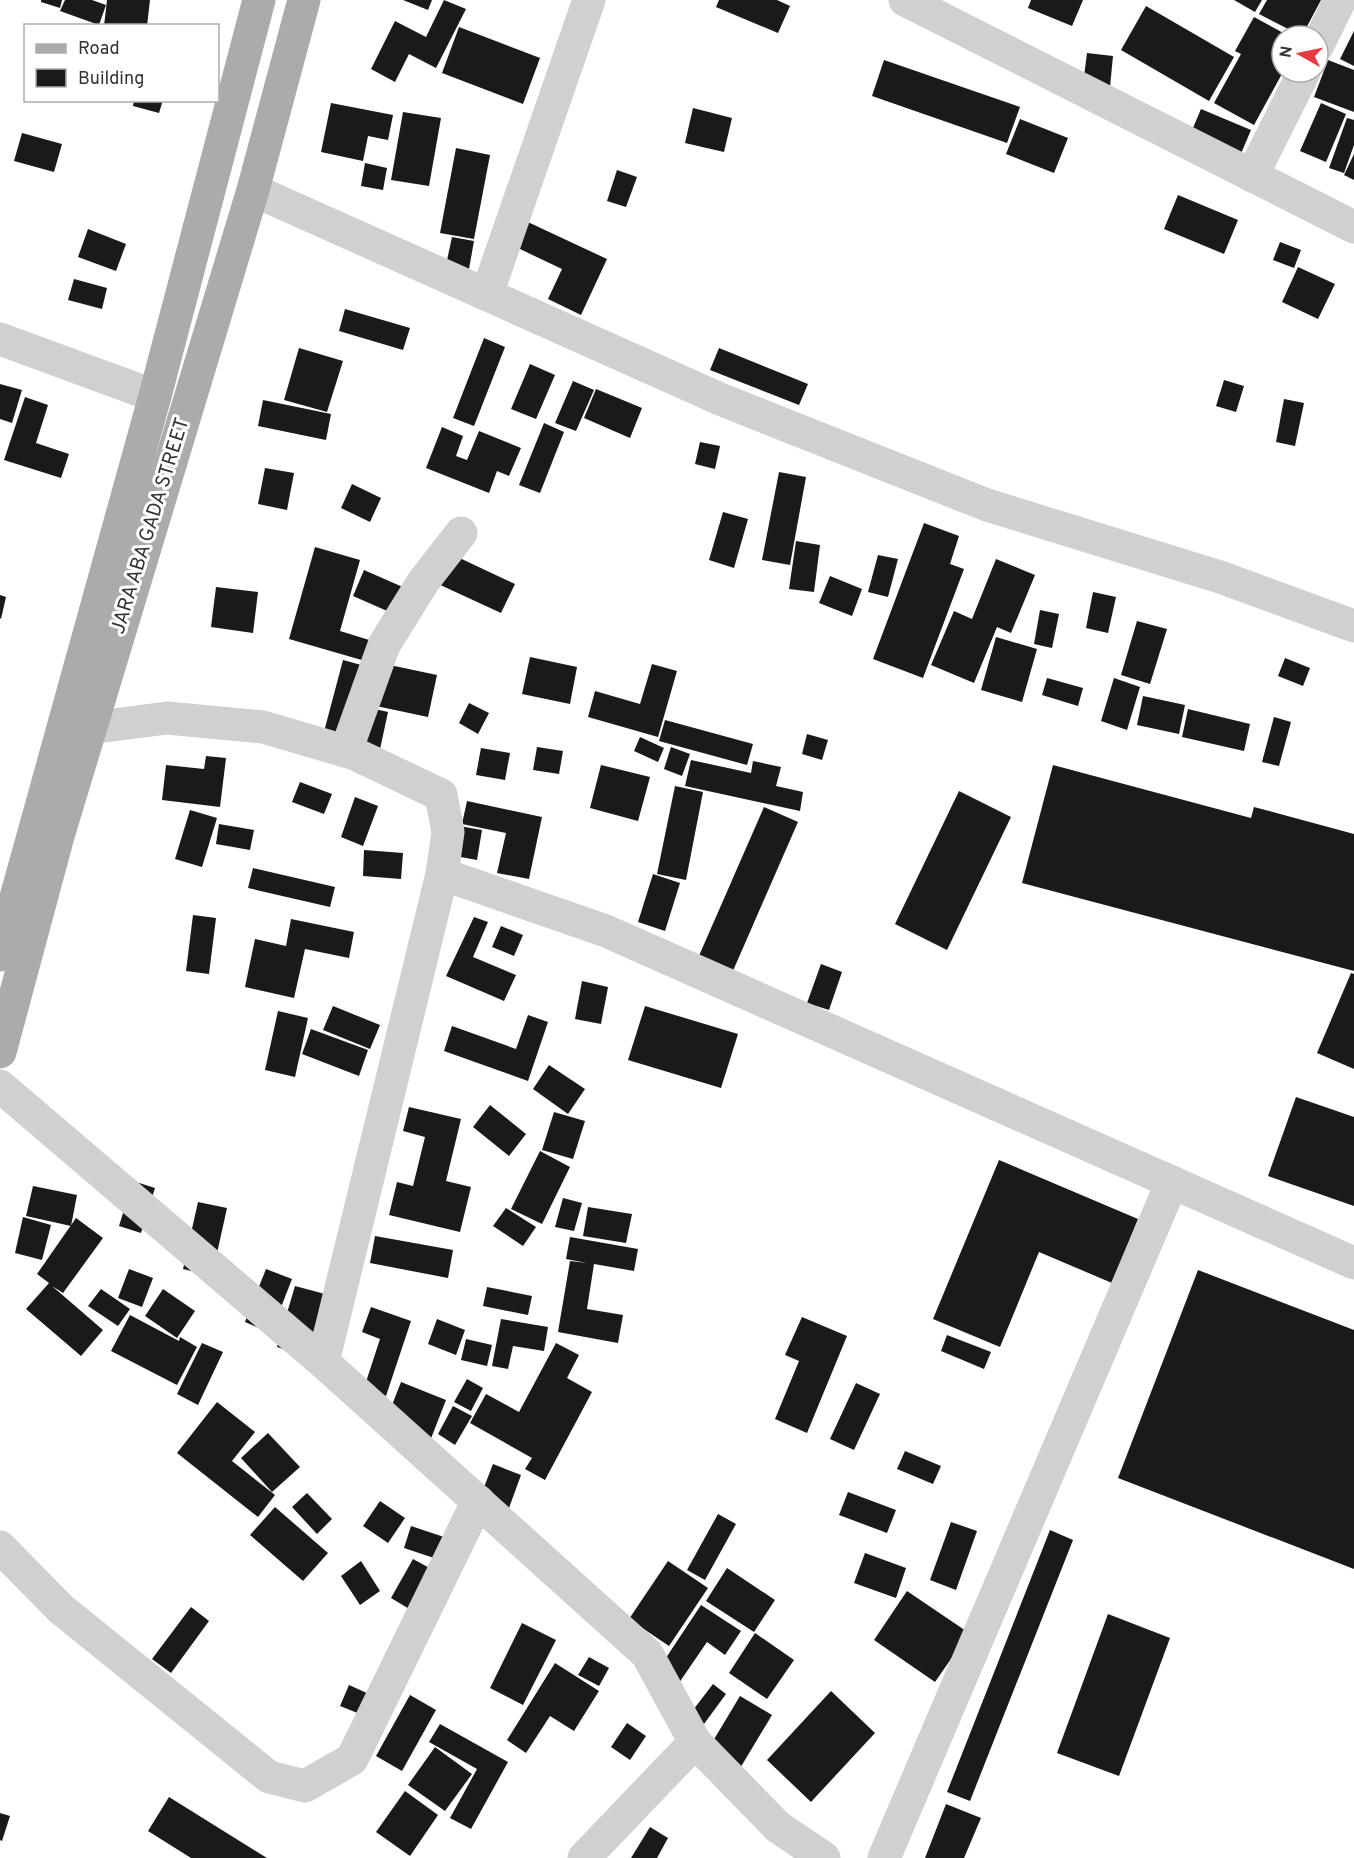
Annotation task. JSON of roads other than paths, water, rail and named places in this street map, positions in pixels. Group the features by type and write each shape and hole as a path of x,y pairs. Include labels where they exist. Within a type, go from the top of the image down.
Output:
{"main road":[{"name":"JARA ABA GADA STREET","path":"0,955 155,396 259,0"},
{"name":"JARA ABA GADA STREET","path":"0,1052 58,836 253,190 304,0"}],"street":[{"path":"487,294 589,0"},
{"path":"905,0 1354,227"},
{"path":"1329,24 1341,0"},
{"path":"1252,176 1298,84"},
{"path":"253,190 720,399 987,505 1220,577 1354,626"},
{"path":"0,339 155,396"},
{"path":"346,751 384,645 423,582 461,533"},
{"path":"90,728 167,718 263,727 346,751 441,795 448,832 442,874 323,1362"},
{"path":"442,874 606,931 1354,1263"},
{"path":"0,1086 323,1362 647,1654 696,1742 778,1827 824,1858"},
{"path":"884,1858 1172,1182"},
{"path":"0,1547 61,1609 269,1777 305,1786 352,1759 478,1501"},
{"path":"584,1858 696,1742"}]}
